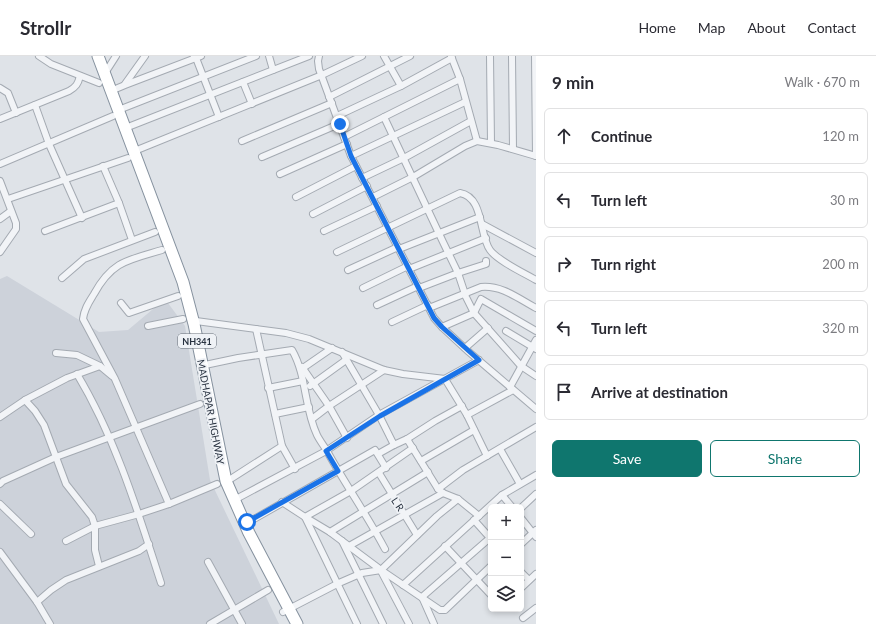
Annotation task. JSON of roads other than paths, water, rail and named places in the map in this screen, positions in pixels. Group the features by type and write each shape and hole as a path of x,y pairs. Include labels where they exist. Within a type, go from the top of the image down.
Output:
{"highway":[{"name":"MADHAPAR HIGHWAY","path":"92,56 178,284 220,483 243,535 286,611 297,624"},
{"name":"MADHAPAR HIGHWAY","path":"98,56 183,282 194,324 226,481 286,611 289,624"}],"street":[{"path":"39,56 51,64 99,83"},
{"path":"107,70 116,56"},
{"path":"125,84 145,56"},
{"path":"113,90 198,56 203,76 218,117"},
{"path":"121,109 256,56"},
{"path":"269,56 272,70"},
{"path":"128,127 309,56"},
{"path":"319,56 318,61 322,76 351,156 434,318 465,348 536,409"},
{"path":"136,150 322,76 362,56"},
{"path":"384,56 401,86"},
{"path":"242,141 331,100 410,56"},
{"path":"490,56 491,143"},
{"path":"512,56 513,149"},
{"path":"372,197 413,177 465,146 477,141 491,143 536,156 535,56"},
{"path":"337,116 401,86 453,57 477,141"},
{"path":"0,119 75,88 80,76"},
{"path":"344,137 460,79"},
{"path":"243,82 252,104"},
{"path":"0,88 8,94 16,113"},
{"path":"351,156 465,102"},
{"path":"35,105 49,144 82,218"},
{"path":"0,164 113,116"},
{"path":"384,117 439,234 449,252 474,313 521,366 536,376"},
{"path":"362,178 404,158 472,121"},
{"path":"262,157 340,124"},
{"path":"280,174 347,144"},
{"path":"8,199 128,158"},
{"path":"103,166 119,203 132,240"},
{"path":"296,198 356,166"},
{"path":"0,181 16,223 16,229 0,252"},
{"path":"313,214 367,186"},
{"path":"337,252 388,226 428,209 460,193 466,194 471,198 480,217 489,249 497,257 536,280"},
{"path":"45,231 119,203"},
{"path":"324,231 377,206"},
{"path":"0,219 11,211"},
{"path":"348,270 399,248 439,234 480,217"},
{"path":"482,224 536,253"},
{"path":"62,278 84,260 155,232"},
{"path":"363,288 408,267 486,238"},
{"path":"162,250 119,264 107,274 84,311 83,319 115,379 169,504"},
{"path":"377,305 418,287 486,264 486,261"},
{"path":"392,322 482,287 490,286 501,289 536,308"},
{"path":"121,303 129,313 178,296"},
{"path":"442,327 474,313 481,299 536,331"},
{"path":"148,326 183,319"},
{"path":"196,321 294,335 309,339 384,370 402,374 445,379"},
{"path":"465,348 488,328"},
{"path":"256,329 282,446 295,469"},
{"path":"506,331 534,348"},
{"path":"467,415 511,388 521,366 534,348 536,340"},
{"path":"301,365 332,348"},
{"path":"205,365 292,350 313,384 329,406 347,438"},
{"path":"342,352 380,416 394,446"},
{"path":"56,353 77,355 100,366 115,379"},
{"path":"305,389 346,360"},
{"path":"236,499 295,469 347,438 380,416 479,360"},
{"path":"301,365 303,381 317,435 376,531 385,549"},
{"path":"0,417 25,400 67,378 100,366"},
{"path":"312,419 384,370"},
{"path":"77,374 98,411 110,438 139,514 162,583"},
{"path":"445,379 467,415 487,456"},
{"path":"268,388 303,381"},
{"path":"25,400 35,411 44,425 66,484 92,517 95,526 95,550 99,566"},
{"path":"0,484 9,478 56,457 200,404"},
{"path":"378,454 407,439 462,406"},
{"path":"275,414 309,407"},
{"path":"349,546 405,514 440,491 463,470 536,427"},
{"path":"421,461 474,430"},
{"path":"407,439 440,491 458,499 477,518 488,534"},
{"path":"228,480 282,446"},
{"path":"305,517 351,491 413,448"},
{"path":"500,448 520,484"},
{"path":"247,522 375,450 386,468"},
{"path":"330,532 428,472"},
{"name":"L R","path":"379,473 417,535"},
{"path":"403,585 502,495 536,475"},
{"path":"66,541 95,526 169,504 217,484"},
{"path":"524,505 536,494"},
{"path":"502,495 510,504"},
{"path":"286,611 359,574 381,570 417,535 458,499"},
{"path":"282,502 330,532 381,570 440,610 445,610 488,569"},
{"path":"0,504 31,534"},
{"path":"305,517 356,624"},
{"path":"524,521 535,533 524,542"},
{"path":"341,540 383,624"},
{"path":"422,597 489,540"},
{"path":"37,602 66,580 139,551 149,544"},
{"path":"445,546 488,591"},
{"path":"0,552 37,602 50,624"},
{"path":"208,562 242,624"},
{"path":"381,570 409,624"},
{"path":"524,585 536,574"},
{"path":"524,575 529,580"},
{"path":"210,624 268,590"},
{"path":"422,597 434,624"},
{"path":"523,618 536,608"}]}
